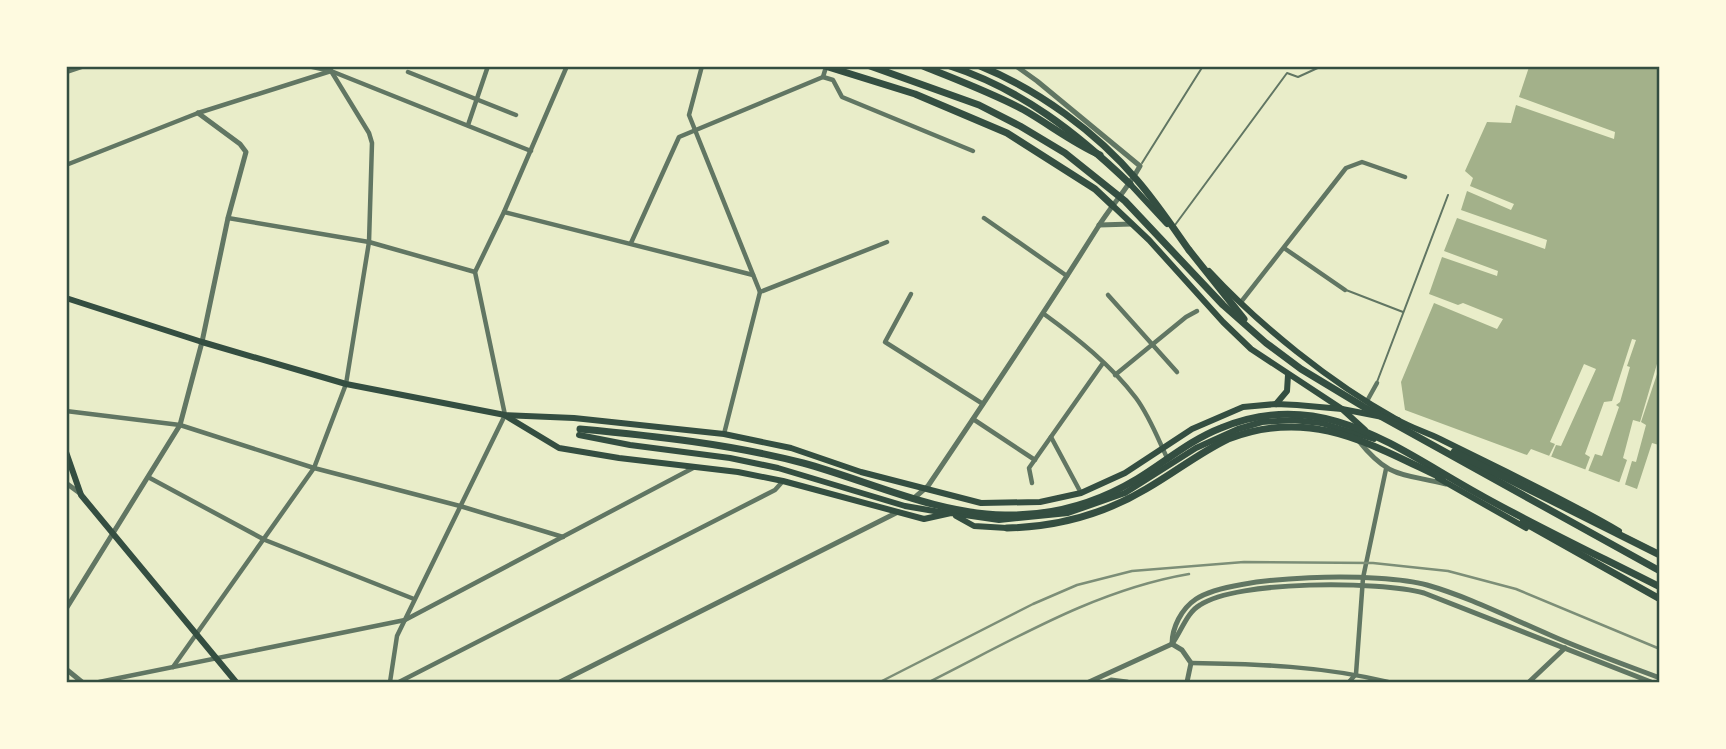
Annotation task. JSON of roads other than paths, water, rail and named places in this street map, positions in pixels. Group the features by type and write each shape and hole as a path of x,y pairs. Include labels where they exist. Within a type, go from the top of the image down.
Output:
{"main road":[{"path":"870,66 968,100 1020,125 1065,153 1111,188 1212,295 1288,360 1660,571"},
{"path":"923,66 986,91 1100,155"},
{"path":"950,66 1023,97 1062,123 1130,184 1235,299 1296,351 1365,404 1660,555"},
{"path":"980,66 1031,92 1090,134 1125,166 1249,325 1288,360"},
{"path":"825,67 915,94 1007,133 1095,189 1251,349 1342,409 1391,451 1660,601"},
{"path":"66,298 202,342 346,384 505,415 574,418 724,433 791,448 861,472 981,503 1040,502 1080,493 1125,473 1192,429 1244,407 1276,404 1342,409 1398,420"},
{"path":"1276,404 1287,391 1288,375"},
{"path":"1365,404 1526,481 1660,555"},
{"path":"579,432 710,443 771,455 834,472 950,508 991,514 1028,514 1065,509 1107,495 1139,478 1197,440 1229,425 1256,417 1294,414 1322,417 1360,428 1394,445 1660,601"},
{"path":"505,415 559,447 783,481 924,519 951,513 974,526 1007,528 1081,518 1149,488 1228,439 1259,429 1294,426 1347,434 1483,497 1660,587"},
{"path":"579,432 630,445 730,458 778,468 843,485 905,506 999,520 1068,513 1125,493 1214,439 1262,422 1293,420 1345,429 1376,439"},
{"path":"66,452 81,495 236,682"}],"street":[{"path":"66,72 84,66"},
{"path":"308,66 330,69 531,151"},
{"path":"467,126 488,66"},
{"path":"390,682 397,636 505,415 475,272 567,66"},
{"path":"702,66 689,115 760,292 724,433"},
{"path":"560,682 897,513 923,489 1044,314 1099,225 1140,166 1016,66"},
{"path":"823,77 825,67"},
{"path":"66,164 198,113 330,69"},
{"path":"173,667 314,468 346,384 369,243 372,143 369,133 330,69"},
{"path":"408,72 516,115"},
{"path":"631,243 679,137 823,77 833,80 842,97 973,151"},
{"path":"68,605 180,425 202,342 228,218 246,152 240,144 198,113"},
{"path":"1241,302 1346,168 1363,162 1405,177"},
{"path":"504,212 753,275"},
{"path":"228,218 369,243 475,272"},
{"path":"984,219 1068,276"},
{"path":"1099,225 1132,224"},
{"path":"760,292 887,242"},
{"path":"1284,248 1345,290"},
{"path":"911,294 885,342 983,404"},
{"path":"1108,295 1177,372"},
{"path":"1115,375 1186,317 1197,312"},
{"path":"1044,314 1081,341 1135,396 1150,419 1170,465"},
{"path":"1032,483 1029,468 1103,363"},
{"path":"1365,404 1377,383"},
{"path":"66,411 180,425 314,468 460,506 564,537"},
{"path":"973,419 1035,460"},
{"path":"1345,429 1386,469 1398,475 1451,486"},
{"path":"1051,437 1080,493"},
{"path":"99,682 405,620 698,466"},
{"path":"1349,682 1356,674 1363,582 1386,469"},
{"path":"148,477 265,540 415,599"},
{"path":"399,682 775,490 783,481"},
{"path":"66,483 81,495"},
{"path":"1363,582 1424,593 1651,682"},
{"path":"1089,682 1172,644 1193,610 1220,597 1284,587 1363,582 1427,585 1660,678"},
{"path":"1529,682 1569,643"},
{"path":"1172,644 1182,650 1191,663 1187,682"},
{"path":"1191,663 1280,664 1356,674 1388,682"},
{"path":"1106,682 1128,682 1129,668 1133,664"},
{"path":"66,669 82,682"}],"lane":[{"path":"1140,166 1203,66"},
{"path":"1172,229 1287,74 1298,77 1322,66"},
{"path":"1377,383 1448,195"},
{"path":"1345,290 1404,312"}],"railway":[{"path":"880,682 1033,604 1077,585 1132,571 1244,562 1373,563 1448,571 1516,589 1660,649"},
{"path":"929,682 1088,604 1154,582 1189,574"}]}
